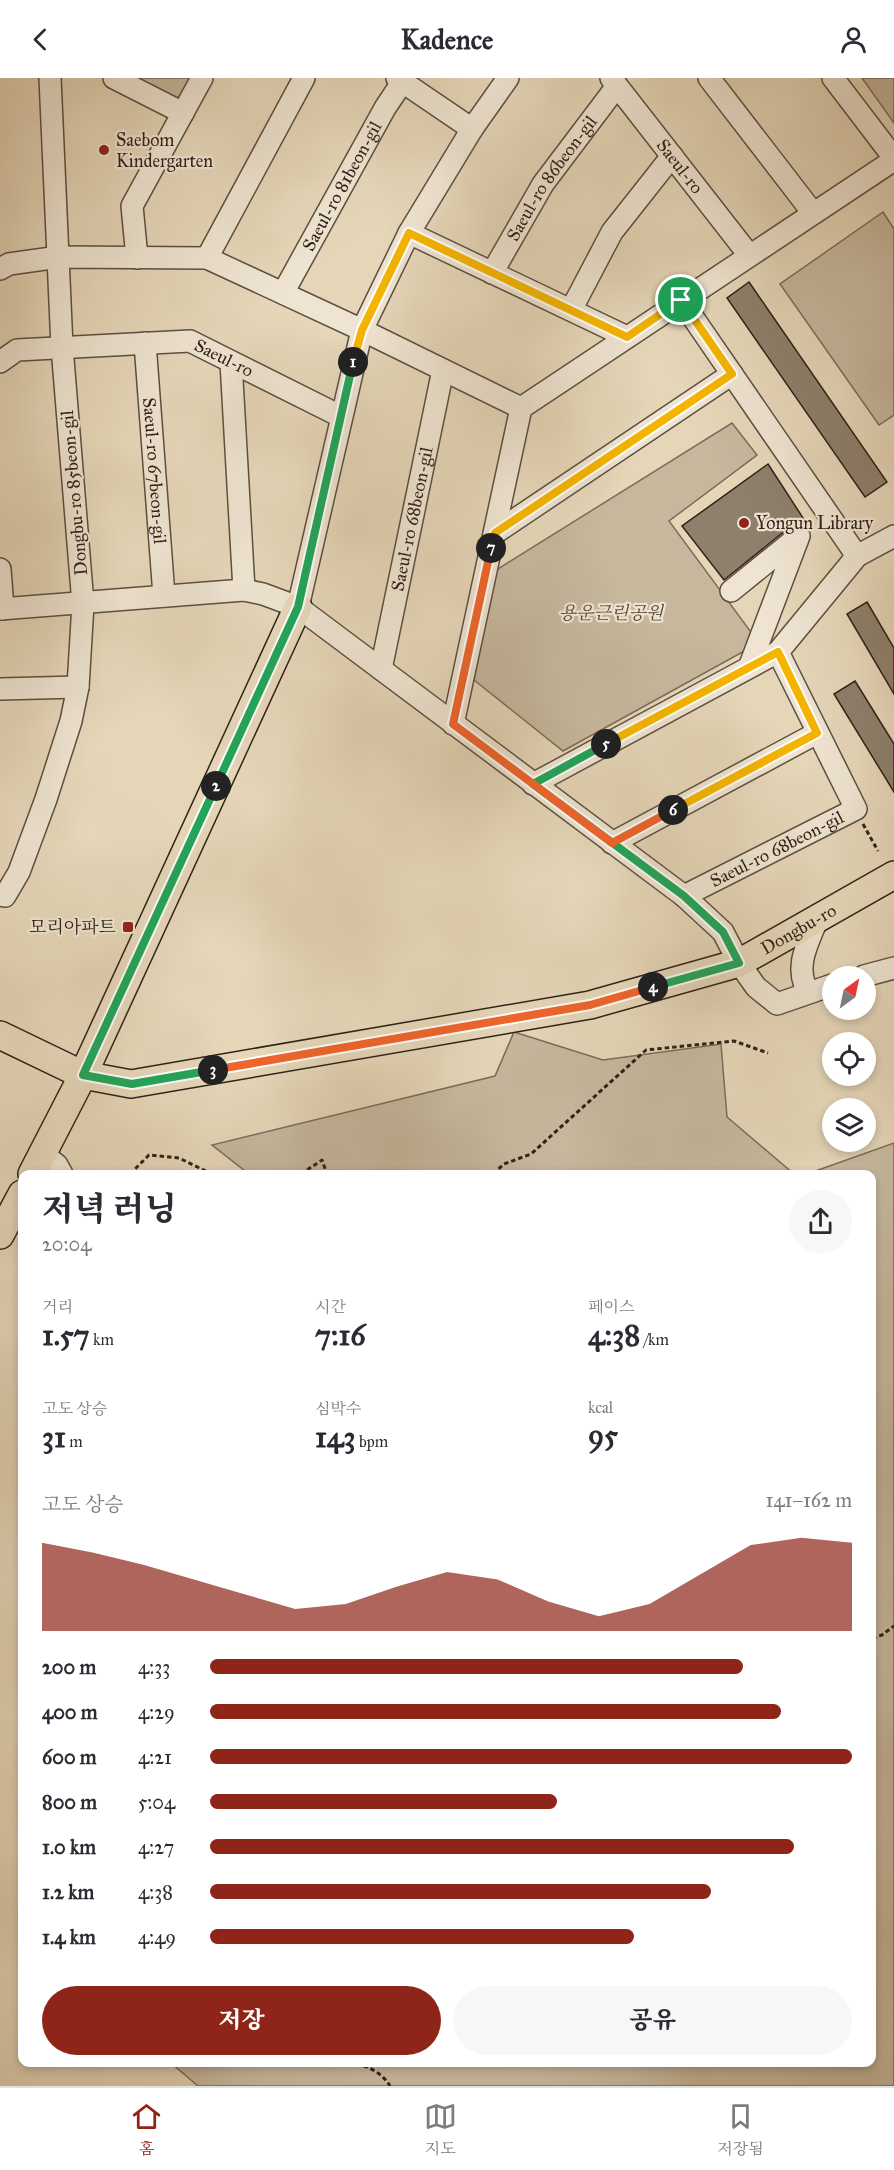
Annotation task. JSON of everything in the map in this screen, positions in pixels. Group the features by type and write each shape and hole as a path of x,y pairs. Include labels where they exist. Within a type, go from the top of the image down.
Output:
{"main road":[{"path":"38,1164 83,1075 298,607"},
{"name":"Dongbu-ro","path":"0,1035 83,1075 132,1084 590,1005 739,963 894,875"},
{"path":"0,1235 18,1201"}],"street":[{"name":"Dongbu-ro 85beon-gil","path":"3,896 19,872 46,800 71,722 78,687 83,603 62,347 50,78"},
{"path":"114,78 183,112"},
{"path":"137,258 132,206 202,78"},
{"path":"207,258 304,78"},
{"path":"0,569 1,609 244,590 263,594 298,607 340,416 362,330 409,233 472,129 508,78"},
{"path":"709,78 813,213"},
{"path":"453,724 521,408 894,159 833,78"},
{"path":"402,79 472,129"},
{"name":"Saeul-ro 81beon-gil","path":"283,293 402,79"},
{"name":"Saeul-ro","path":"614,82 749,255"},
{"name":"Saeul-ro 86beon-gil","path":"492,273 543,184 614,82"},
{"path":"571,310 612,232 672,156"},
{"path":"409,233 627,337"},
{"path":"0,269 9,264 59,257 207,258 362,330 521,408"},
{"path":"681,300 857,556"},
{"name":"Saeul-ro","path":"0,362 17,350 190,341 340,416"},
{"name":"Saeul-ro 67beon-gil","path":"145,343 164,596"},
{"path":"231,362 244,590"},
{"name":"Saeul-ro 68beon-gil","path":"381,669 443,370"},
{"path":"495,533 732,374"},
{"path":"731,591 799,536 750,665"},
{"path":"533,784 750,665 778,652 857,556 894,536"},
{"name":"Saeul-ro 68beon-gil","path":"298,607 684,896 723,932 739,963 756,987 777,1004 808,992"},
{"name":"Saeul-ro 68beon-gil","path":"684,896 855,809 778,652"},
{"path":"0,689 78,687"},
{"path":"612,843 817,733"},
{"path":"817,920 801,961 801,980 808,992 822,988"},
{"path":"876,973 894,968"},
{"path":"38,1164 57,1165 60,1170"}],"path":[{"path":"855,809 878,851"},
{"path":"497,1170 504,1164 531,1154 646,1050 734,1041 768,1053"},
{"path":"134,1170 149,1155 179,1158 204,1170"},
{"path":"307,1170 322,1160 326,1170"},
{"path":"876,1637 894,1626"},
{"path":"368,2067 385,2078 390,2086"}],"green space":[{"path":"134,78 194,78 180,103"},
{"path":"862,78 894,78 894,123"},
{"path":"883,212 894,229 894,415 879,425 780,284"},
{"name":"용운근린공원","path":"732,423 757,455 669,521 759,643 563,751 474,680 493,572"},
{"path":"514,1032 603,1060 721,1044 727,1117 789,1170 244,1170 212,1145 495,1076"},
{"path":"894,1143 894,2086 198,2086 176,2067 876,2067 876,1170 818,1170 869,1152 876,1152 876,1149"}],"building":[{"path":"749,282 887,482 865,497 727,298"},
{"name":"Yongun Library","path":"768,464 805,521 791,526 724,580 682,526"},
{"path":"867,602 894,648 894,694 847,614"},
{"path":"855,681 894,744 894,792 834,694"}],"place":[{"name":"Saebom Kindergarten","path":"104,150"},
{"name":"Yongun Library","path":"744,523"},
{"name":"모리아파트","path":"128,927"}],"route":[{"path":"681,300 627,337 409,233 358,340 298,607 83,1075 132,1084 590,1005 739,963 723,932 684,896 533,784 750,665 778,652 817,733 612,843 533,784 453,724 495,533 732,374 681,300"}]}
